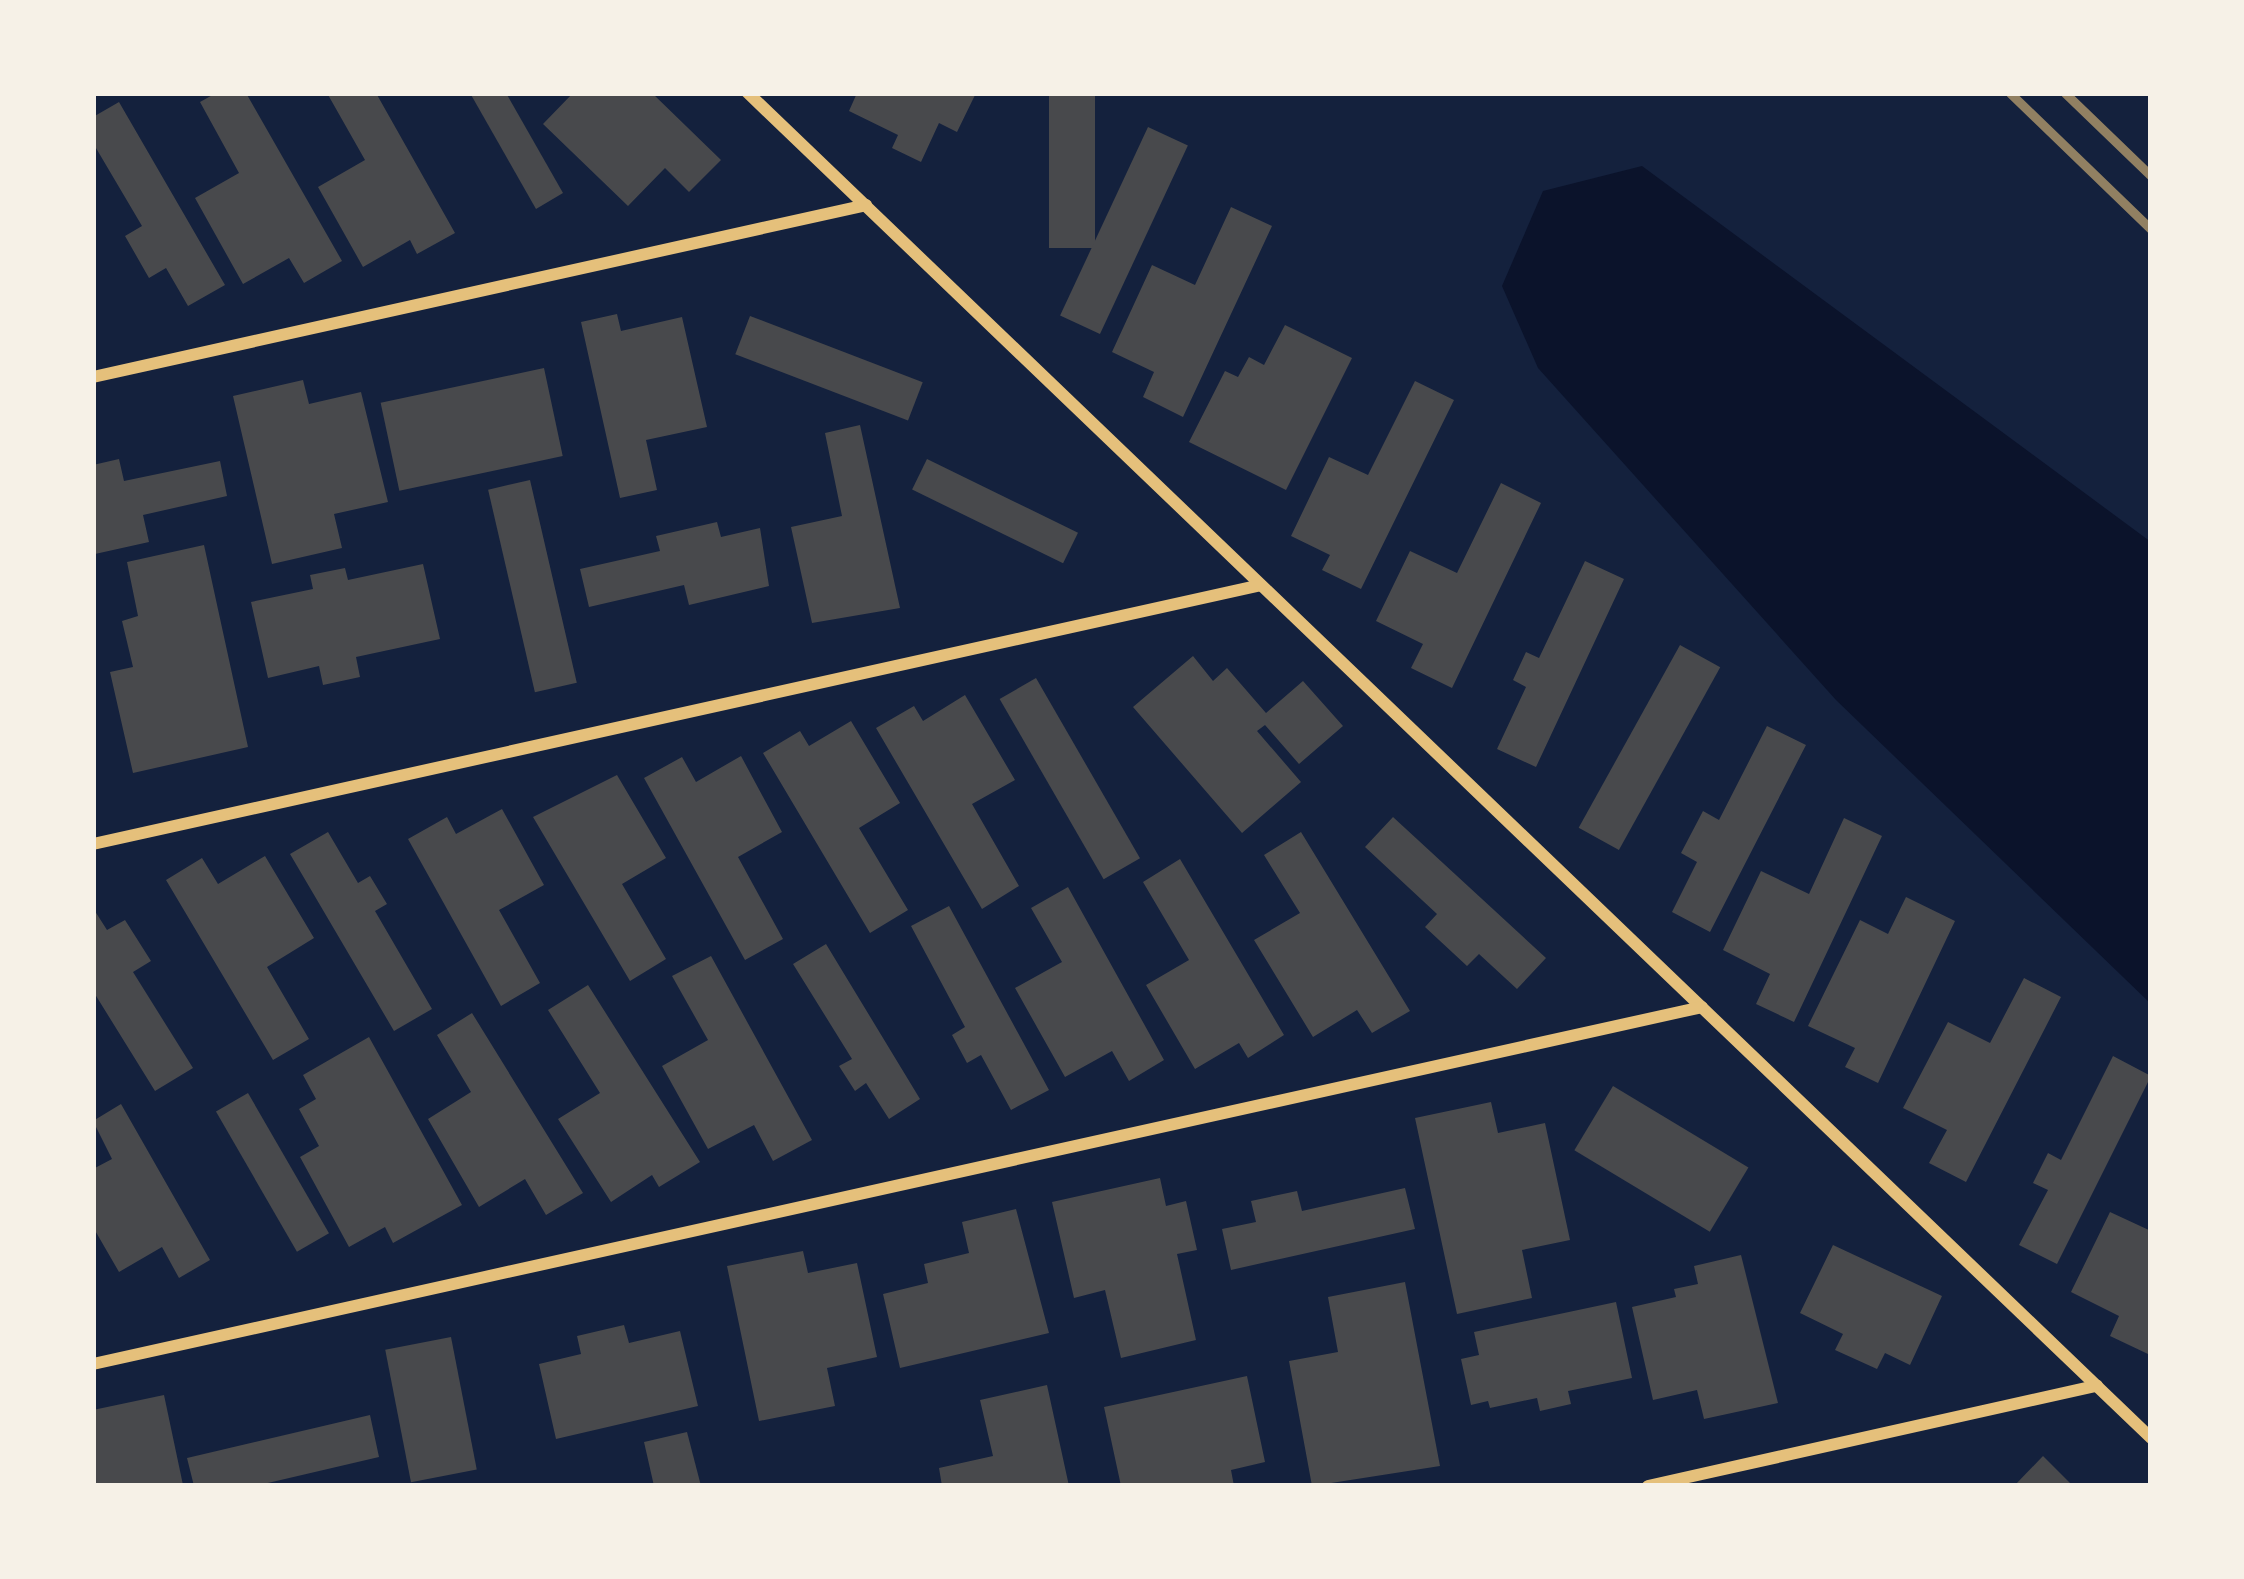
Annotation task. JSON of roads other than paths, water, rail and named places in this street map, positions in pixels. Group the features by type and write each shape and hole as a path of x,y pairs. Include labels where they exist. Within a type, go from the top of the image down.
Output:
{"street":[{"path":"748,93 2151,1438"},
{"path":"93,377 866,206"},
{"path":"93,844 1261,585"},
{"path":"93,1364 1702,1007"},
{"path":"1648,1486 2097,1386"}],"water":[{"path":"1642,166 2151,542 2151,1004 1836,700 1538,368 1502,286 1543,191"}],"railway":[{"path":"2010,93 2151,229"},
{"path":"2065,93 2151,176"}]}
